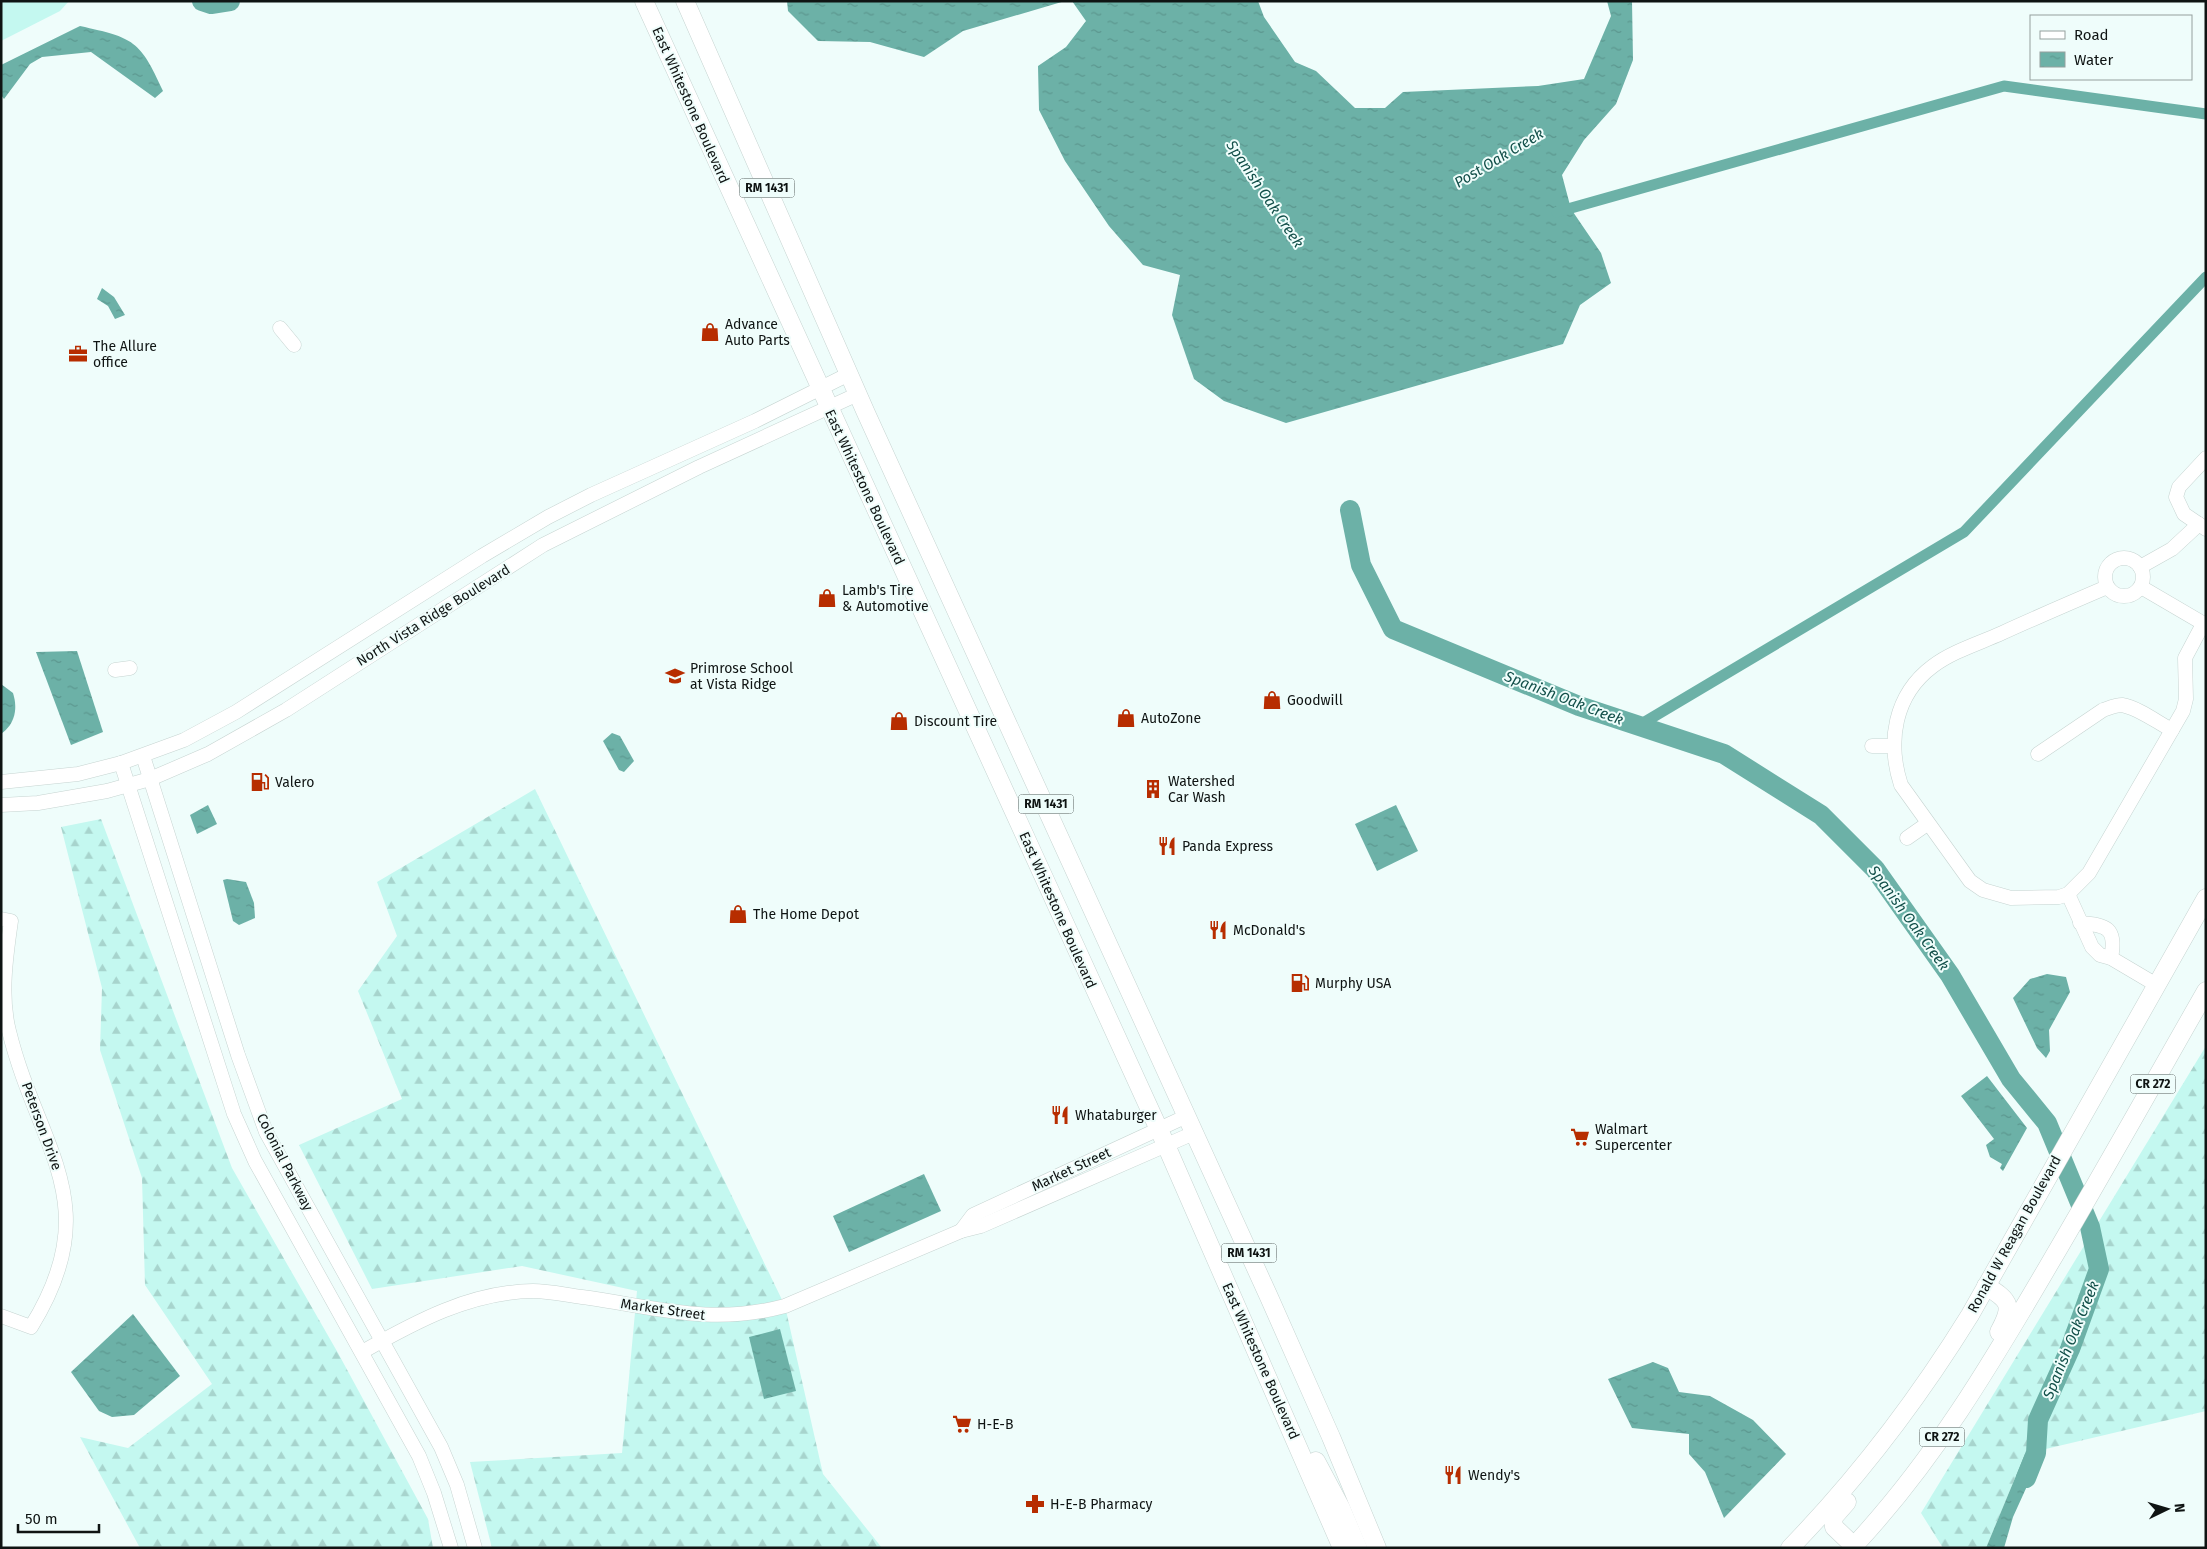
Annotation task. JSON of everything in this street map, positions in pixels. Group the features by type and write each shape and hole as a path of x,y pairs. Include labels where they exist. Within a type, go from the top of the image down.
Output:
{"main road":[{"name":"East Whitestone Boulevard","path":"644,1 1166,1145 1342,1548"},
{"name":"RM 1431","path":"685,1 849,374 1331,1437 1377,1548"},
{"name":"Ronald W Reagan Boulevard","path":"1790,1548 1840,1495 1898,1423 1941,1362 1970,1315 2078,1120 2206,898"},
{"name":"CR 272","path":"1853,1547 1913,1476 1971,1397 2100,1178 2206,990"},
{"path":"1913,1476 1925,1449 1974,1373 2007,1316 2006,1299 1986,1286"},
{"path":"1853,1547 1834,1527 1834,1518 1869,1476 1933,1392 1952,1361 1970,1315"},
{"path":"1246,1326 1263,1343 1307,1444 1341,1508 1358,1548"}],"street":[{"path":"280,328 294,345"},
{"name":"North Vista Ridge Boulevard","path":"1,782 78,774 143,756 184,740 236,712 482,556 548,517 849,374"},
{"name":"North Vista Ridge Boulevard","path":"1,805 55,801 128,786 150,779 208,754 275,716 543,545 667,482 858,394"},
{"path":"2140,567 2202,527 2184,514 2176,497 2179,486 2206,458"},
{"path":"2126,558 2140,567 2143,575 2137,592 2125,597 2113,594 2107,586 2105,571 2113,561 2126,558"},
{"path":"2107,586 1934,665 1912,687 1902,704 1895,727 1893,746 1895,768 1900,785 1970,881 1983,890 2011,898 2059,897 2068,894 2089,874 2183,712 2186,699 2185,658 2204,624 2140,587"},
{"path":"115,670 130,668"},
{"path":"2038,754 2103,710 2113,706 2122,705 2133,709 2172,730"},
{"path":"1872,746 1893,746"},
{"name":"Colonial Parkway","path":"143,756 238,1055 266,1132 441,1447 456,1485 474,1548"},
{"name":"Colonial Parkway","path":"121,763 234,1114 255,1160 419,1456 434,1493 451,1548"},
{"path":"1907,838 1927,824"},
{"path":"2068,894 2092,947 2100,956 2110,958 2155,984"},
{"name":"Peterson Drive","path":"1,1316 31,1327 61,1267 67,1222 65,1196 59,1172 9,1030 5,983 6,920"},
{"path":"2080,923 2096,923 2104,926 2110,932 2113,939 2110,958"},
{"name":"Market Street","path":"962,1230 973,1215 1186,1116"},
{"name":"Market Street","path":"362,1352 456,1305 498,1295 534,1291 623,1303 681,1314 722,1316 762,1312 794,1302 962,1230 981,1226 1194,1133"}],"green space":[{"path":"1,1 69,1 60,11 1,41"},
{"path":"535,789 785,1306 823,1474 882,1548 492,1548 470,1462 622,1453 637,1291 522,1266 372,1289 299,1145 402,1099 358,991 397,936 377,882"},
{"path":"101,819 232,1168 338,1353 428,1519 433,1548 140,1548 80,1437 128,1448 212,1384 145,1285 142,1178 100,1050 102,988 61,827"},
{"path":"2206,1046 2206,1411 2025,1454 1986,1548 1943,1548 1921,1513"}],"water":[{"path":"787,1 1065,1 963,31 924,57 870,42 818,41 788,11"},
{"name":"Post Oak Creek","path":"1072,1 1258,1 1264,17 1295,62 1316,71 1355,108 1385,108 1403,92 1538,86 1584,79 1611,16 1607,1 1632,1 1633,60 1616,104 1584,140 1562,175 1571,209 1601,253 1611,283 1580,305 1563,344 1286,423 1224,401 1194,379 1172,315 1180,275 1143,265 1109,226 1065,161 1039,110 1038,66 1066,47 1086,21"},
{"path":"80,26 113,34 133,44 148,61 163,91 155,98 91,52 42,57 30,64 4,99 1,95 1,65"},
{"path":"102,288 114,297 125,315 115,319 108,306 97,299"},
{"path":"77,651 103,732 71,745 36,652"},
{"path":"1,684 13,693 15,710 12,721 1,734"},
{"path":"612,733 620,736 634,761 624,772 619,770 603,741"},
{"path":"208,805 217,824 197,834 190,815"},
{"path":"1396,805 1418,851 1377,871 1355,824"},
{"path":"223,880 246,882 254,903 255,918 239,925 233,921"},
{"path":"2047,974 2066,977 2070,992 2049,1030 2050,1051 2046,1058 2037,1048 2013,998 2030,979"},
{"path":"1987,1076 2027,1128 2003,1171 2000,1168 2002,1164 1990,1157 1986,1145 1994,1139 1961,1096"},
{"path":"924,1174 941,1211 849,1252 833,1216"},
{"path":"133,1314 180,1376 134,1415 112,1417 99,1411 71,1372"},
{"path":"780,1329 796,1391 764,1399 749,1337"},
{"path":"1653,1362 1668,1368 1679,1392 1710,1396 1753,1420 1786,1454 1724,1518 1705,1472 1689,1454 1689,1434 1632,1428 1608,1379"},
{"path":"2042,1453 2013,1517 2004,1548 1986,1548 2025,1454"}],"waterway":[{"name":"Spanish Oak Creek","path":"202,1 211,4 230,1"},
{"path":"1557,212 2004,86 2206,114"},
{"path":"1638,726 1964,532 2206,277"},
{"name":"Spanish Oak Creek","path":"1350,510 1361,565 1393,629 1579,706 1724,754 1821,815 1875,869 1950,975 2011,1079 2047,1123 2090,1227 2099,1269 2070,1349 2038,1420 2036,1453 2026,1478"}],"place":[{"name":"Advance Auto Parts","path":"710,332"},
{"name":"The Allure office","path":"78,354"},
{"name":"Lamb's Tire & Automotive","path":"827,598"},
{"name":"Primrose School at Vista Ridge","path":"675,676"},
{"name":"Goodwill","path":"1272,700"},
{"name":"AutoZone","path":"1126,718"},
{"name":"Discount Tire","path":"899,721"},
{"name":"Valero","path":"260,782"},
{"name":"Watershed Car Wash","path":"1153,789"},
{"name":"Panda Express","path":"1167,846"},
{"name":"The Home Depot","path":"738,914"},
{"name":"McDonald's","path":"1218,930"},
{"name":"Murphy USA","path":"1300,983"},
{"name":"Whataburger","path":"1060,1115"},
{"name":"Walmart Supercenter","path":"1580,1137"},
{"name":"H-E-B","path":"962,1424"},
{"name":"Wendy's","path":"1453,1475"},
{"name":"H-E-B Pharmacy","path":"1035,1504"}]}
